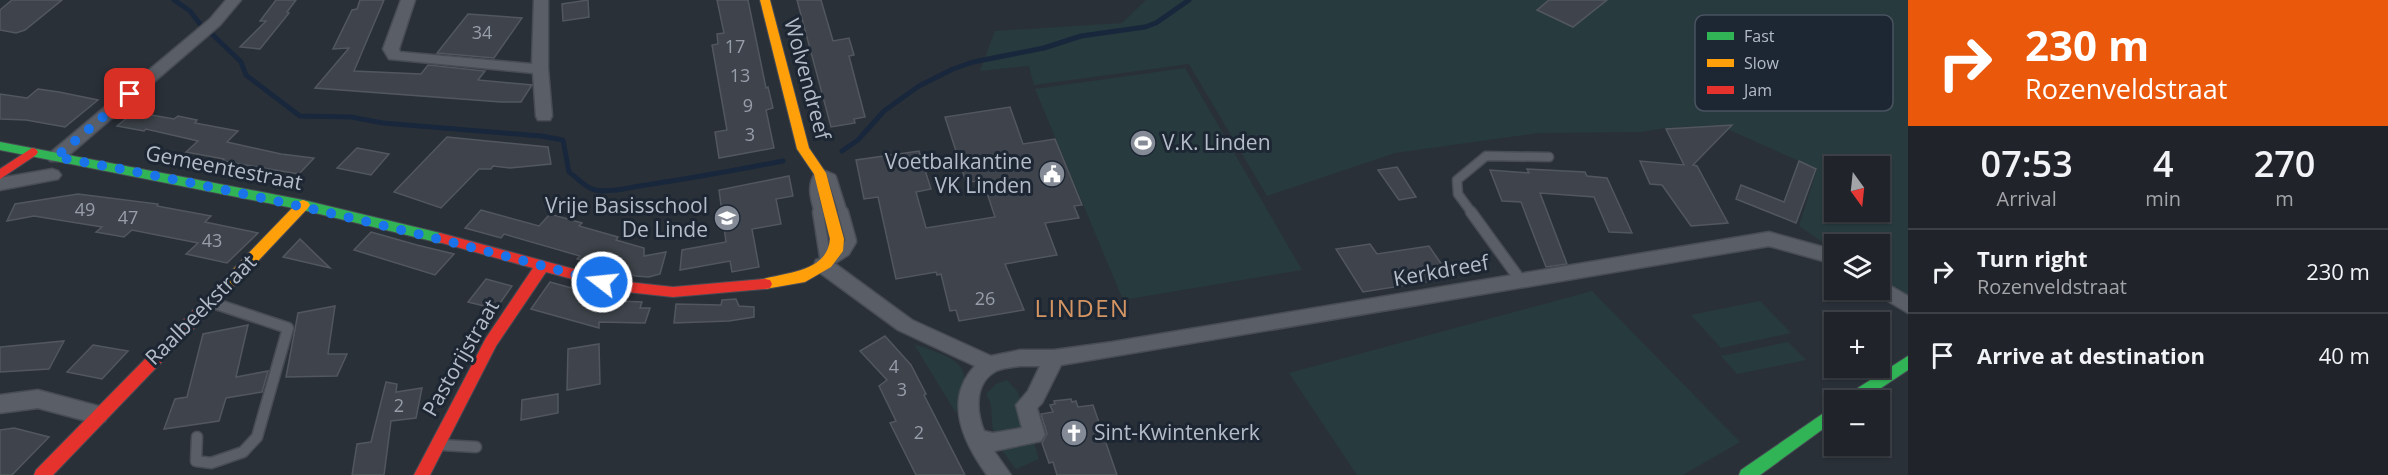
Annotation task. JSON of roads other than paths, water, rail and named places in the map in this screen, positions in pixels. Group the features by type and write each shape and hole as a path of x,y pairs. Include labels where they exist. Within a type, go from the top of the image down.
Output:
{"street":[{"path":"56,157 215,22 234,0"},
{"path":"408,0 391,49 394,56 540,69"},
{"path":"541,0 540,69 544,116"},
{"name":"Wolvendreef","path":"765,0 803,149 820,173 837,239 836,251 828,267"},
{"name":"Gemeentestraat","path":"0,146 303,206 414,231 618,286 673,292 763,284 800,278 828,267"},
{"path":"0,175 32,152"},
{"path":"0,184 52,175"},
{"name":"Raalbeekstraat","path":"42,475 303,206"},
{"name":"Kerkdreef","path":"990,364 1020,358 1054,357 1295,320 1769,239 1824,254"},
{"name":"Pastorijstraat","path":"422,475 491,342 542,266"},
{"path":"828,267 905,325 990,364 971,387 968,415 976,439 1000,475"},
{"path":"1890,294 1908,306"},
{"path":"976,439 993,442 1034,435 1026,405 1035,396 1054,357"},
{"path":"1867,390 1908,362"},
{"path":"0,404 38,399 98,415"},
{"path":"1747,475 1824,420"}],"lane":[{"path":"1521,281 1458,194 1457,180 1486,156 1549,157"},
{"path":"197,437 196,461 211,463 243,452 257,437 288,328 210,302"},
{"path":"437,444 476,447"}],"waterway":[{"path":"174,0 190,11 200,24"},
{"path":"842,151 858,140 884,111 919,86 953,69 973,62 1044,48 1081,36 1145,27 1156,23 1189,0"},
{"path":"213,35 241,62 246,75 300,116 351,117 383,123 541,136 563,140 569,172 584,185 595,190 620,189 783,161"}],"place":[{"name":"V.K. Linden","path":"1143,143"},
{"name":"Voetbalkantine VK Linden","path":"1052,174"},
{"name":"Vrije Basisschool De Linde","path":"727,218"},
{"name":"Sint-Kwintenkerk","path":"1074,433"}],"district":[{"name":"LINDEN","path":"1082,309"}]}
